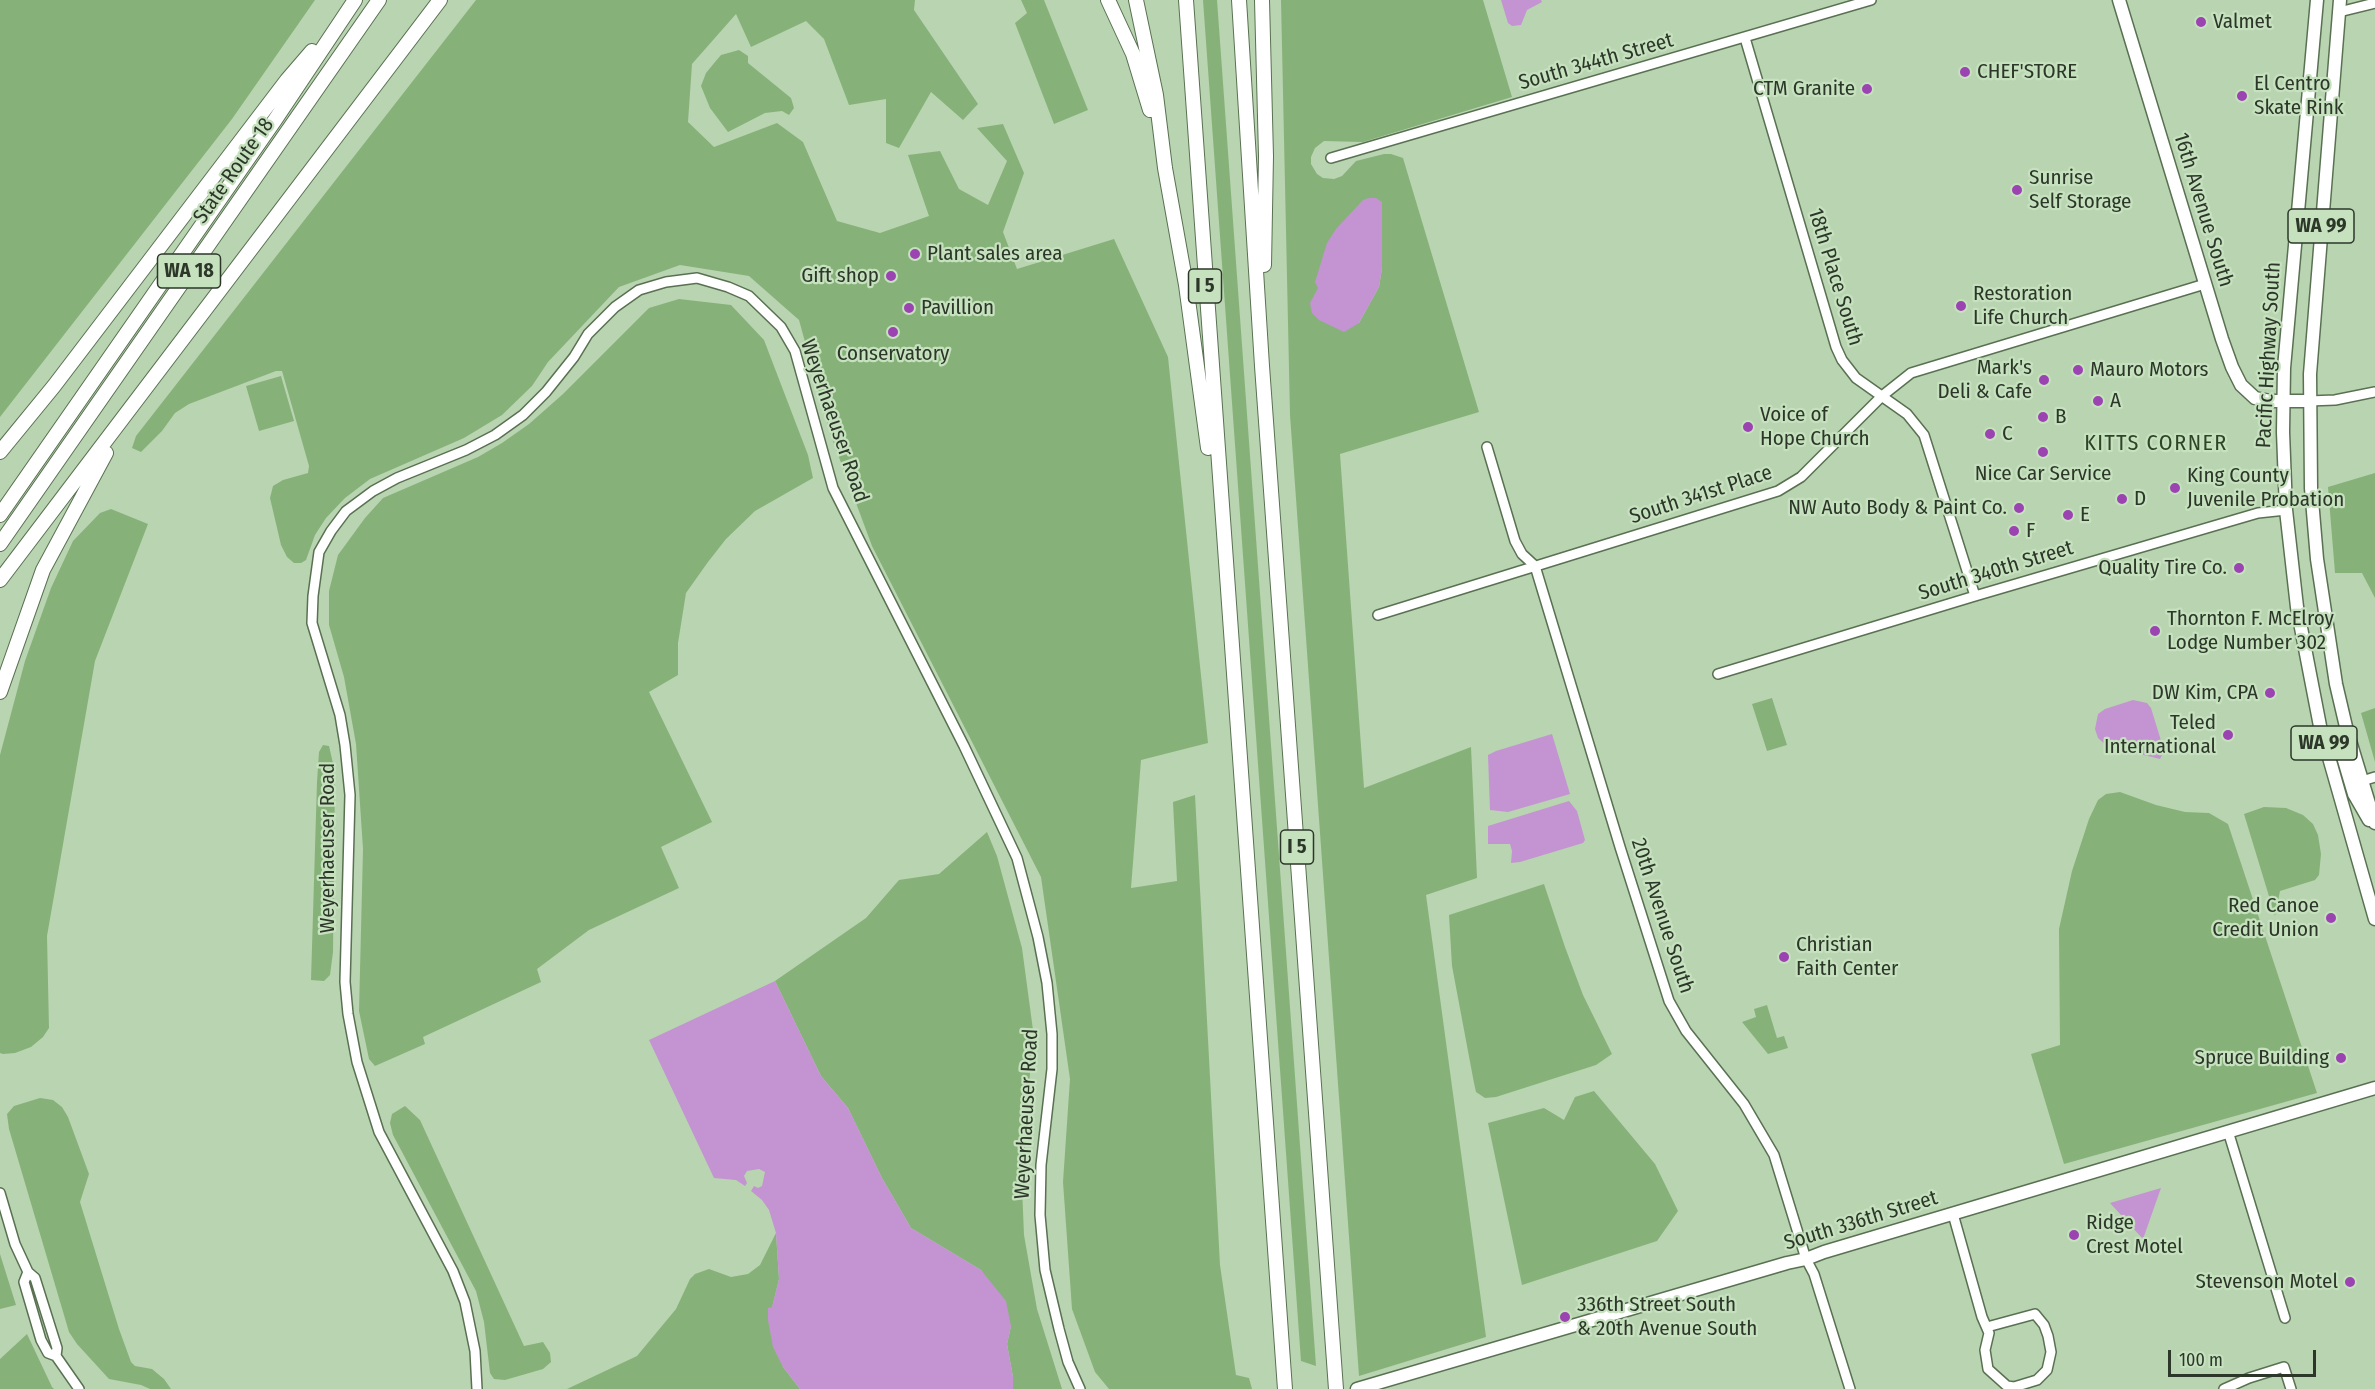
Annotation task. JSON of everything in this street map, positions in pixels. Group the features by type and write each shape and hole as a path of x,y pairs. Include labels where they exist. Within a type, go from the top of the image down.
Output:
{"highway":[{"name":"State Route 18","path":"0,515 275,120 355,0"},
{"path":"0,452 54,386 287,80 355,0"},
{"name":"State Route 18","path":"0,544 379,0"},
{"path":"0,580 126,417 440,0"},
{"path":"1108,0 1134,54 1165,168"},
{"path":"1136,0 1156,95 1165,168 1186,285 1225,571"},
{"name":"I 5","path":"1186,0 1285,1389"},
{"name":"I 5","path":"1239,0 1262,366 1336,1389"},
{"path":"1262,0 1266,156 1262,366"},
{"path":"0,692 43,570 126,417"}],"main road":[{"name":"16th Avenue South","path":"2119,0 2205,284 2228,356 2241,385 2255,398 2283,402 2309,401"},
{"name":"Pacific Highway South","path":"2317,0 2289,305 2283,402 2286,510 2297,608 2325,749 2375,919"},
{"name":"Pacific Highway South","path":"2340,6 2309,401 2311,488 2328,645 2347,731 2375,823"},
{"path":"2325,749 2337,745 2341,750 2354,794 2375,831"},
{"name":"South 336th Street","path":"1357,1389 1806,1259 2375,1088"}],"street":[{"name":"South 344th Street","path":"1331,158 1871,0"},
{"path":"2340,6 2375,3"},
{"name":"18th Place South","path":"1745,38 1836,347 1848,370 1907,414 1926,440 1975,596"},
{"name":"Weyerhaeuser Road","path":"477,1389 472,1325 465,1302 453,1270 379,1132 357,1062 345,982 350,795 340,715 312,623 317,563 320,552 346,511 373,491 397,478 466,450 495,435 523,415 546,392 574,357 588,334 615,308 639,290 666,282 697,278 749,296 781,327 795,351 833,488 964,746 1017,858 1038,937 1047,983 1052,1034 1051,1079 1041,1165 1040,1215 1045,1270 1068,1362 1080,1389"},
{"name":"South 341st Place","path":"1378,615 1778,491 1801,477 1903,378 1921,369 2205,284"},
{"path":"2309,401 2335,400 2375,392"},
{"path":"1487,447 1515,541 1522,554 1535,566"},
{"name":"South 340th Street","path":"1718,674 2258,513 2286,510"},
{"name":"20th Avenue South","path":"1535,566 1616,836 1669,1001 1686,1031 1744,1104 1774,1155 1850,1389"},
{"path":"2362,781 2375,777"},
{"path":"2228,1131 2285,1318"},
{"path":"0,1193 15,1244 28,1272 34,1278 57,1348 56,1356 79,1389"},
{"path":"1953,1214 1987,1327 1989,1333 1985,1350 1988,1369 2007,1386 2014,1387 2037,1380 2047,1370 2051,1352 2048,1336 2044,1325 2035,1314 1987,1327"},
{"path":"2224,1389 2284,1367 2291,1389"},
{"path":"68,1374 89,1389"}],"green space":[{"path":"0,0 315,0 232,119 0,417"},
{"path":"476,0 915,0 914,10 978,104 963,120 931,92 899,148 886,143 886,99 849,105 824,39 806,21 751,47 736,14 692,64 688,122 714,147 777,123 803,142 837,221 880,233 929,216 908,155 940,151 959,189 988,205 1007,161 977,128 1003,124 1024,173 1003,232 1017,269 1114,239 1168,357 1208,743 1141,760 1131,888 1177,881 1173,802 1195,795 1220,1265 1236,1375 1249,1378 1252,1389 1109,1389 1095,1372 1072,1309 1063,1182 1070,1079 1041,877 872,546 830,433 799,320 749,276 680,265 619,287 548,362 532,386 502,415 464,438 370,479 345,498 326,518 315,535 306,560 301,563 294,563 287,557 281,545 270,498 273,486 283,480 308,473 309,466 282,371 276,371 189,404 175,413 162,431 141,452 132,448 136,436"},
{"path":"1021,0 1044,0 1088,110 1054,124 1015,23 1027,13"},
{"path":"1203,0 1217,0 1316,1366 1301,1361"},
{"path":"1281,0 1483,0 1512,97 1363,142 1324,141 1315,148 1311,157 1311,164 1317,174 1323,178 1334,179 1342,176 1356,161 1384,154 1403,158 1479,412 1340,454 1364,788 1471,747 1477,878 1426,895 1486,1337 1359,1376 1290,415","holes":["1382,202 1382,268 1379,287 1359,323 1318,287"]},
{"path":"739,50 748,56 748,63 791,98 794,108 789,115 782,111 765,113 728,132 710,108 701,86 706,73 721,55"},
{"path":"679,299 731,305 764,340 808,455 813,478 755,511 726,539 708,562 686,593 678,643 678,675 649,692 712,822 661,847 679,888 589,930 537,969 541,982 423,1037 425,1044 375,1066 369,1059 359,1011 363,849 356,744 344,677 329,625 329,591 338,555 383,498 478,457 502,443 529,424 563,394 649,308"},
{"path":"281,376 294,421 259,431 246,386"},
{"path":"2375,473 2375,598 2362,573 2335,573 2328,487"},
{"path":"111,509 148,524 95,661 47,936 49,1028 43,1037 31,1047 15,1053 3,1054 0,1053 0,755 25,661 51,588 73,541 100,513"},
{"path":"1772,698 1787,745 1767,751 1752,704"},
{"path":"2375,708 2375,762 2361,713"},
{"path":"323,745 329,746 335,772 333,952 330,975 324,981 311,980 317,782 319,752"},
{"path":"2120,792 2156,805 2185,812 2209,813 2228,824 2317,1093 2064,1164 2031,1054 2060,1045 2059,929 2072,871 2089,819 2098,800 2106,794"},
{"path":"2264,807 2286,808 2303,815 2313,824 2318,835 2321,854 2319,875 2315,880 2280,891 2275,916 2244,814"},
{"path":"987,832 997,856 1022,948 1033,1030 1022,1187 1024,1235 1037,1309 1062,1389 1013,1389 1007,1344 1011,1326 981,1270 911,1228 882,1178 848,1108 821,1076 775,981 866,918 899,880 939,874"},
{"path":"1544,884 1583,995 1612,1054 1596,1065 1496,1097 1485,1098 1476,1092 1474,1083 1452,966 1449,915"},
{"path":"1767,1005 1777,1038 1784,1036 1788,1048 1768,1054 1742,1022 1756,1017 1754,1009"},
{"path":"1594,1091 1655,1164 1678,1211 1657,1241 1522,1285 1488,1123 1544,1108 1564,1120 1575,1097"},
{"path":"40,1098 53,1100 62,1107 68,1117 89,1174 80,1202 131,1362 135,1366 152,1369 164,1379 171,1389 150,1389 109,1379 69,1332 9,1129 7,1114 14,1106"},
{"path":"405,1106 420,1120 524,1346 543,1342 550,1353 551,1362 543,1369 505,1380 494,1379 490,1373 484,1322 476,1291 393,1135 390,1123 392,1114"},
{"path":"776,1233 779,1279 772,1308 783,1367 800,1389 567,1389 637,1356 676,1309 690,1279 695,1274 709,1269 731,1277 748,1274 760,1265"},
{"path":"0,1254 16,1305 0,1309"},
{"path":"27,1334 54,1389 0,1389 0,1359"}],"shaded area":[{"path":"1501,0 1541,0 1542,2 1527,10 1521,25 1512,26 1508,23"},
{"path":"1376,198 1382,202 1382,268 1379,287 1359,323 1344,332 1319,320 1312,313 1310,303 1318,288 1315,282 1327,243 1336,229 1363,200"},
{"path":"2133,700 2147,703 2151,708 2162,744 2163,753 2160,759 2107,746 2098,738 2095,729 2098,714 2105,709"},
{"path":"1552,734 1570,794 1508,812 1490,810 1488,755"},
{"path":"1569,801 1577,811 1585,840 1583,843 1511,863 1510,844 1488,844 1488,826"},
{"path":"775,981 821,1076 848,1108 882,1178 911,1228 981,1270 1006,1301 1011,1326 1007,1344 1013,1389 800,1389 783,1367 773,1347 768,1320 768,1308 772,1307 779,1279 776,1233 769,1210 751,1191 754,1186 758,1188 762,1186 765,1172 759,1169 747,1171 744,1176 747,1183 745,1186 736,1180 714,1178 649,1040"},
{"path":"2161,1188 2143,1239 2110,1203"}],"place":[{"name":"Valmet","path":"2201,22"},
{"name":"CHEF'STORE","path":"1965,72"},
{"name":"CTM Granite","path":"1867,89"},
{"name":"El Centro Skate Rink","path":"2242,96"},
{"name":"Sunrise Self Storage","path":"2017,190"},
{"name":"Plant sales area","path":"915,254"},
{"name":"Gift shop","path":"891,276"},
{"name":"Restoration Life Church","path":"1961,306"},
{"name":"Pavillion","path":"909,308"},
{"name":"Conservatory","path":"893,332"},
{"name":"Mauro Motors","path":"2078,370"},
{"name":"Mark's Deli & Cafe","path":"2044,380"},
{"name":"A","path":"2098,401"},
{"name":"B","path":"2043,417"},
{"name":"Voice of Hope Church","path":"1748,427"},
{"name":"C","path":"1990,434"},
{"name":"Nice Car Service","path":"2043,452"},
{"name":"King County Juvenile Probation","path":"2175,488"},
{"name":"D","path":"2122,499"},
{"name":"NW Auto Body & Paint Co.","path":"2019,508"},
{"name":"E","path":"2068,515"},
{"name":"F","path":"2014,531"},
{"name":"Quality Tire Co.","path":"2239,568"},
{"name":"Thornton F. McElroy Lodge Number 302","path":"2155,631"},
{"name":"DW Kim, CPA","path":"2270,693"},
{"name":"Teled International","path":"2228,735"},
{"name":"Red Canoe Credit Union","path":"2331,918"},
{"name":"Christian Faith Center","path":"1784,957"},
{"name":"Spruce Building","path":"2341,1058"},
{"name":"Ridge Crest Motel","path":"2074,1235"},
{"name":"Stevenson Motel","path":"2350,1282"},
{"name":"336th Street South & 20th Avenue South","path":"1565,1317"}],"district":[{"name":"KITTS CORNER","path":"2156,444"}]}
